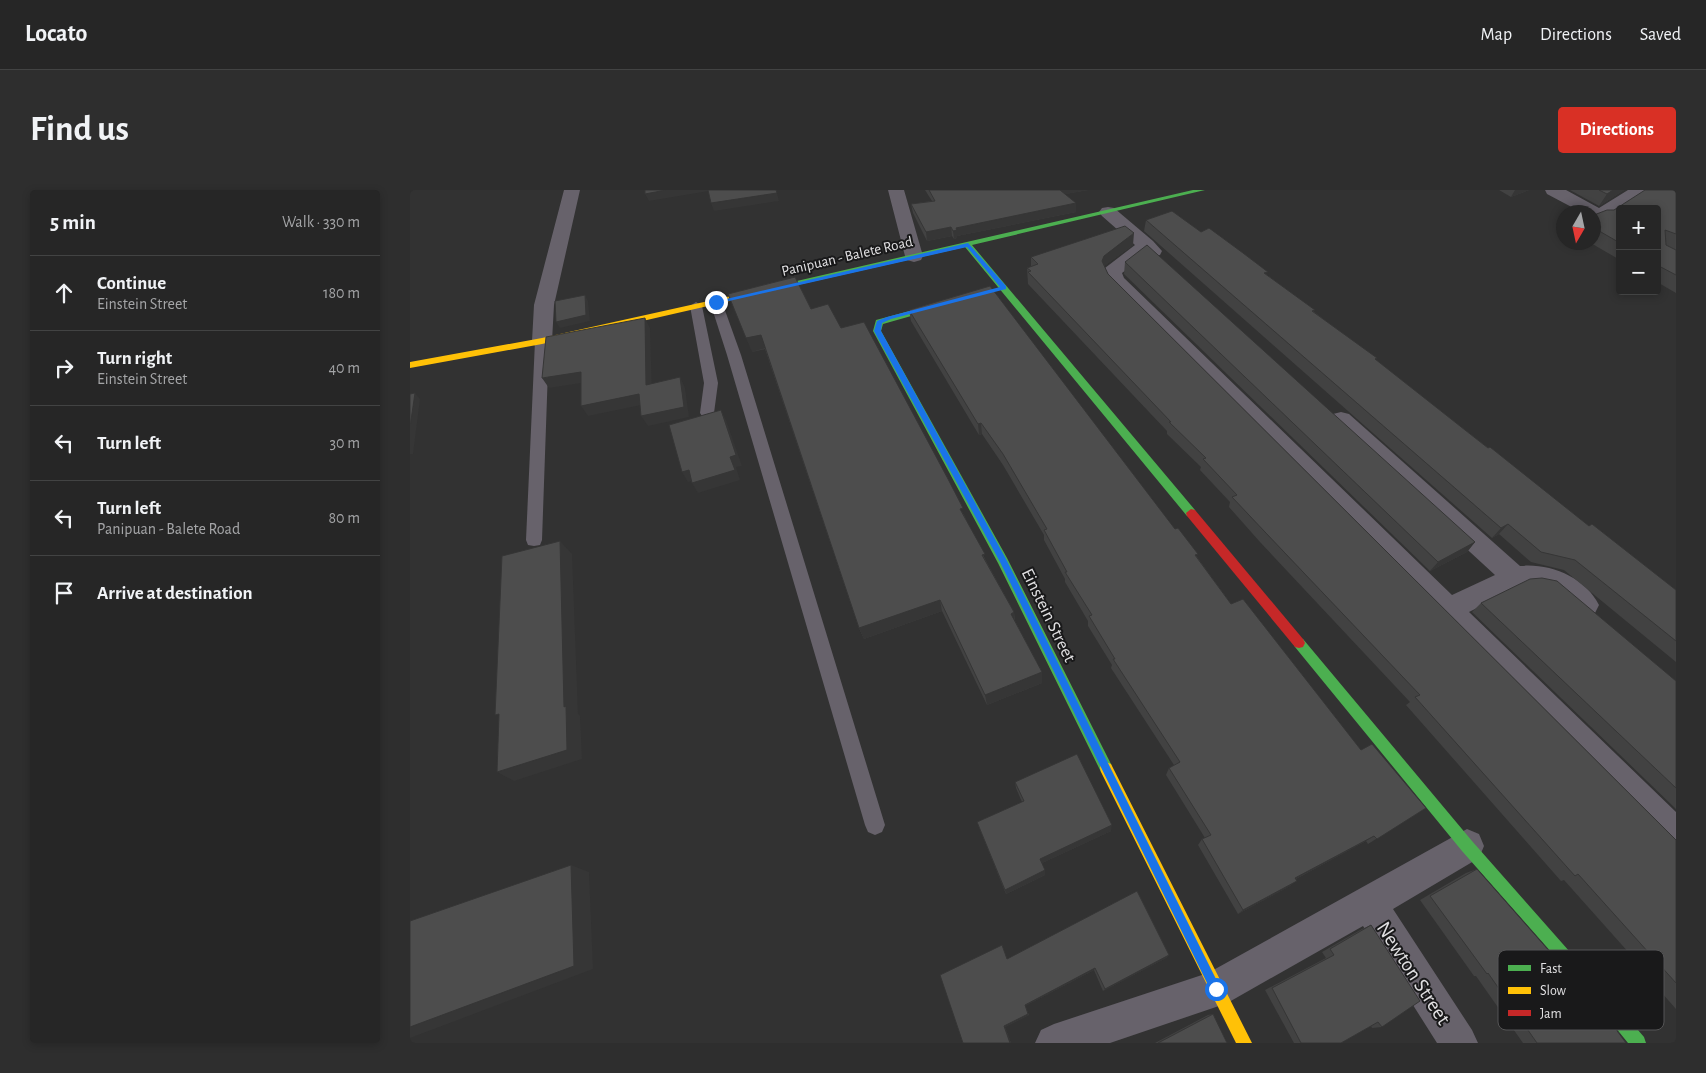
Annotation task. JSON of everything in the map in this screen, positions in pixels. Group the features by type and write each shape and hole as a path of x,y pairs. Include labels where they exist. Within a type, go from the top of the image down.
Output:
{"street":[{"path":"542,341 544,305 572,190"},
{"path":"896,190 914,256"},
{"name":"Panipuan - Balete Road","path":"410,365 542,341 1202,190"},
{"path":"1553,190 1580,205"},
{"path":"1601,215 1640,190"},
{"path":"1108,212 1169,265"},
{"path":"968,245 999,289 1467,846 1559,950"},
{"path":"1147,245 1112,272 1115,280 1676,834"},
{"name":"Einstein Street","path":"956,300 889,318 880,322 878,331 1003,561 1244,1043"},
{"path":"1323,404 1515,577"},
{"path":"1448,610 1515,577 1532,575 1554,579 1600,618"},
{"path":"1054,1043 1216,989 1369,904 1467,846"},
{"name":"Newton Street","path":"1369,904 1459,1043"},
{"path":"1627,1030 1638,1043"}],"lane":[{"path":"716,302 734,355 874,826"},
{"path":"696,306 710,383 707,413"},
{"path":"534,540 542,341"}],"building":[{"path":"645,190 666,190 645,194"},
{"path":"708,190 776,190 777,193 711,203"},
{"path":"929,190 1060,190 1076,203 956,228 957,230 953,231 951,227 926,232 911,204 935,201"},
{"path":"1599,190 1613,190 1607,194"},
{"path":"1645,190 1676,190 1676,234 1665,230 1666,245 1676,250 1676,275 1661,267 1661,205 1622,205"},
{"path":"1616,209 1616,241 1601,232 1601,212"},
{"path":"1172,211 1201,232 1209,228 1243,253 1268,272 1264,273 1315,310 1312,311 1377,358 1375,359 1488,448 1490,447 1589,526 1592,524 1676,590 1676,641 1575,560 1541,552 1508,524 1501,528 1146,220"},
{"path":"1125,226 1134,233 1104,256 1102,261 1108,274 1676,840 1676,983 1664,970 1664,950 1646,950 1578,874 1575,876 1415,697 1420,695 1232,497 1237,495 1203,459 1206,458 1169,422 1171,422 1028,272 1031,271 1027,268 1038,264 1031,257"},
{"path":"1147,245 1475,542 1438,562 1125,262"},
{"path":"795,277 811,309 828,304 841,328 864,322 963,508 960,509 985,554 982,555 1014,612 1011,614 1042,672 985,695 940,600 859,628 761,335 746,338 728,294"},
{"path":"990,286 1175,529 1178,528 1198,554 1195,555 1231,604 1243,599 1361,750 1372,744 1426,808 1377,839 1374,836 1295,878 1297,881 1243,910 1202,839 1211,835 1169,768 1180,762 1113,659 1115,659 1089,616 1092,615 1065,572 1067,572 1044,530 1047,529 1003,454 981,423 978,424 909,310"},
{"path":"585,295 586,315 556,322 555,301"},
{"path":"645,318 646,385 680,377 684,407 641,416 639,394 581,406 581,372 542,378 546,337"},
{"path":"415,393 410,427 410,394"},
{"path":"721,410 736,455 730,457 735,470 692,483 689,470 682,472 669,425"},
{"path":"560,541 564,707 566,706 567,750 497,772 499,714 495,715 502,556"},
{"path":"1542,578 1557,581 1676,681 1676,788 1481,603 1530,579"},
{"path":"1077,754 1112,825 1040,859 1045,870 1005,890 977,822 1024,801 1015,782"},
{"path":"571,865 574,966 410,1027 410,921"},
{"path":"1477,869 1548,950 1498,950 1498,987 1430,896"},
{"path":"1137,891 1169,955 1105,989 1095,968 1025,1005 1028,1014 1004,1026 1010,1043 963,1043 940,975 1002,945 1007,959"},
{"path":"1371,925 1420,1001 1382,1027 1378,1022 1341,1043 1301,1043 1272,988 1334,955 1330,949"},
{"path":"1213,1014 1227,1043 1158,1043"},
{"path":"1528,1030 1616,1030 1626,1043 1537,1043"}],"traffic: fast":[{"path":"740,296 1202,190"},
{"path":"968,245 1191,513"},
{"path":"947,303 879,322 877,331 1003,561 1106,768"},
{"path":"1299,643 1467,846 1559,950"},
{"path":"1627,1030 1638,1043"}],"traffic: slow":[{"path":"410,365 542,341 740,296"},
{"path":"1106,768 1244,1043"}],"traffic: jam":[{"path":"1191,513 1299,643"}],"route":[{"path":"716,302 968,245 1004,288 889,318 880,322 878,331 1003,561 1216,989"}]}
